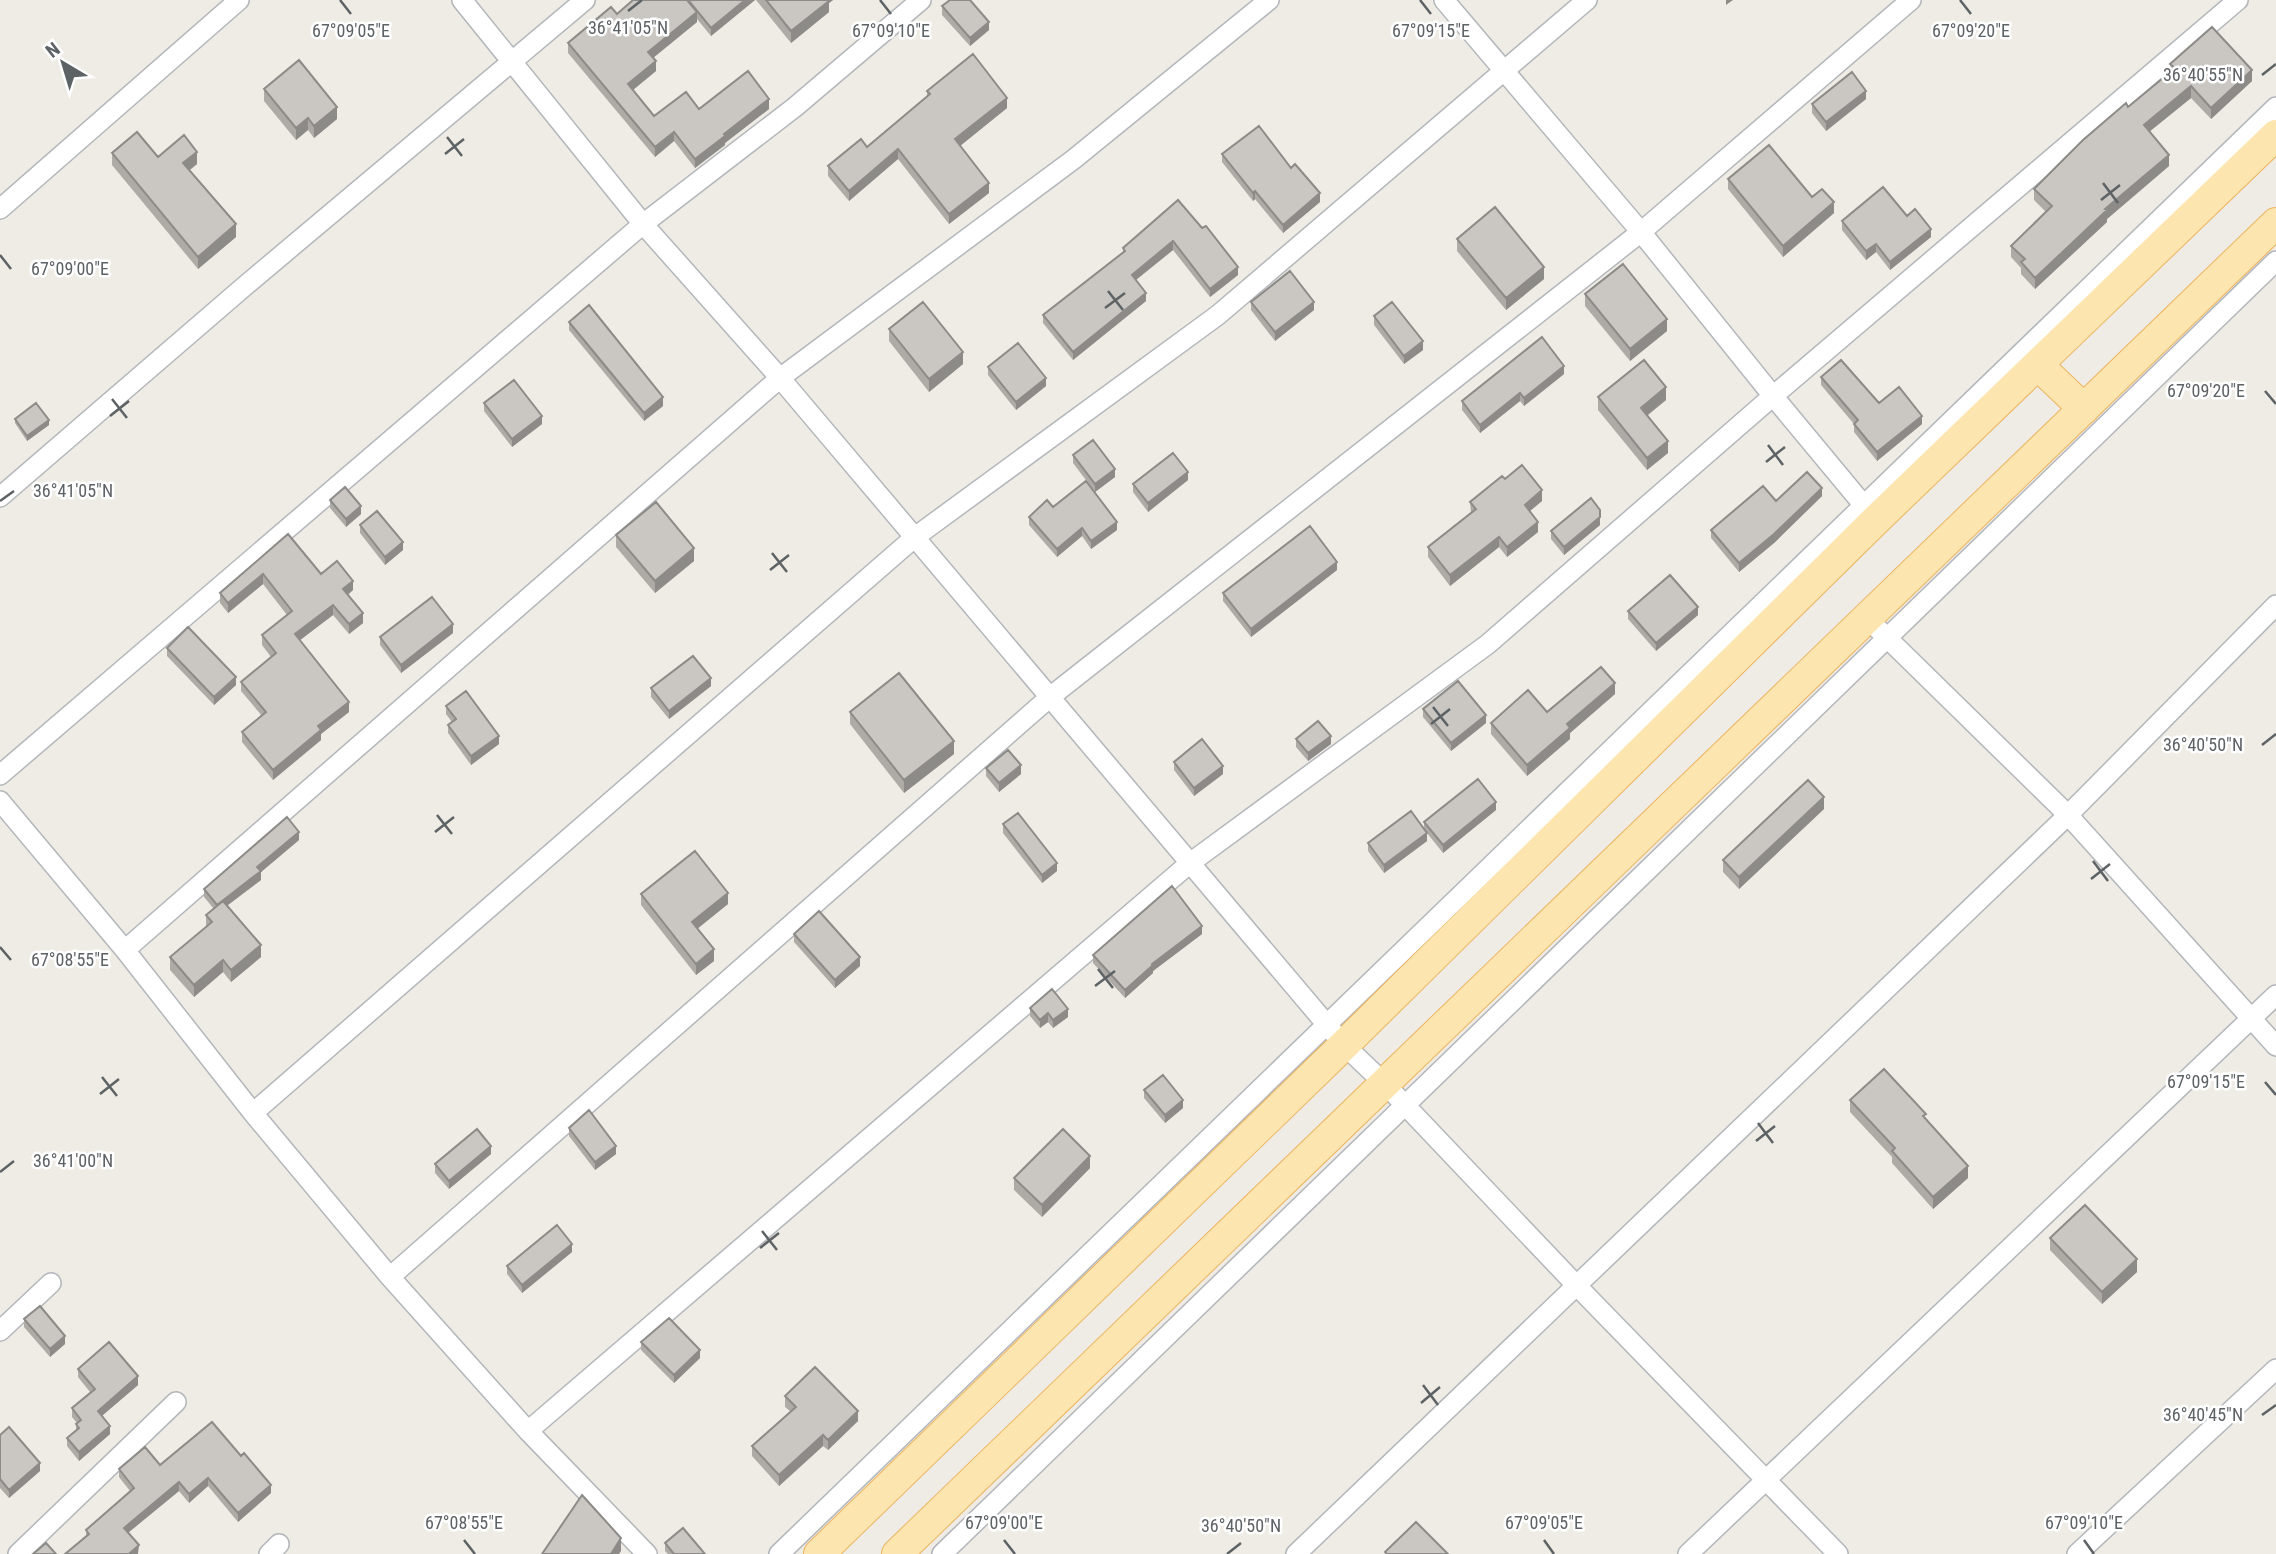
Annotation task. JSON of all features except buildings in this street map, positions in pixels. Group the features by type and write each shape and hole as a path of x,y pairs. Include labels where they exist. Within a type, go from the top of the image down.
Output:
{"main road":[{"path":"819,1554 1335,1035 1870,513 2038,365 2276,135"},
{"path":"897,1554 1385,1084 1878,628 2084,410 2276,223"},
{"path":"2038,365 2084,410"}],"street":[{"path":"0,209 239,0"},
{"path":"462,0 643,224 780,378 1335,1035 1838,1554"},
{"path":"0,497 585,0"},
{"path":"0,775 643,224 795,107 920,0"},
{"path":"125,950 780,378 1074,159 1269,0"},
{"path":"1444,0 1641,232 1870,513 2276,107"},
{"path":"253,1113 915,537 1218,315 1587,0"},
{"path":"390,1277 1050,696 1641,232 1911,0"},
{"path":"528,1431 1190,863 1488,645 1773,396 2238,0"},
{"path":"942,1554 1405,1105 1878,628 2276,261"},
{"path":"1296,1554 2068,815 2276,605"},
{"path":"1878,628 2068,815 2276,1046"},
{"path":"0,801 125,950 253,1113 390,1277 528,1431 647,1554"},
{"path":"1688,1554 2276,995"},
{"path":"779,1554 1335,1035"},
{"path":"0,1331 51,1283"},
{"path":"2077,1554 2276,1369"},
{"path":"18,1554 176,1402"}]}
